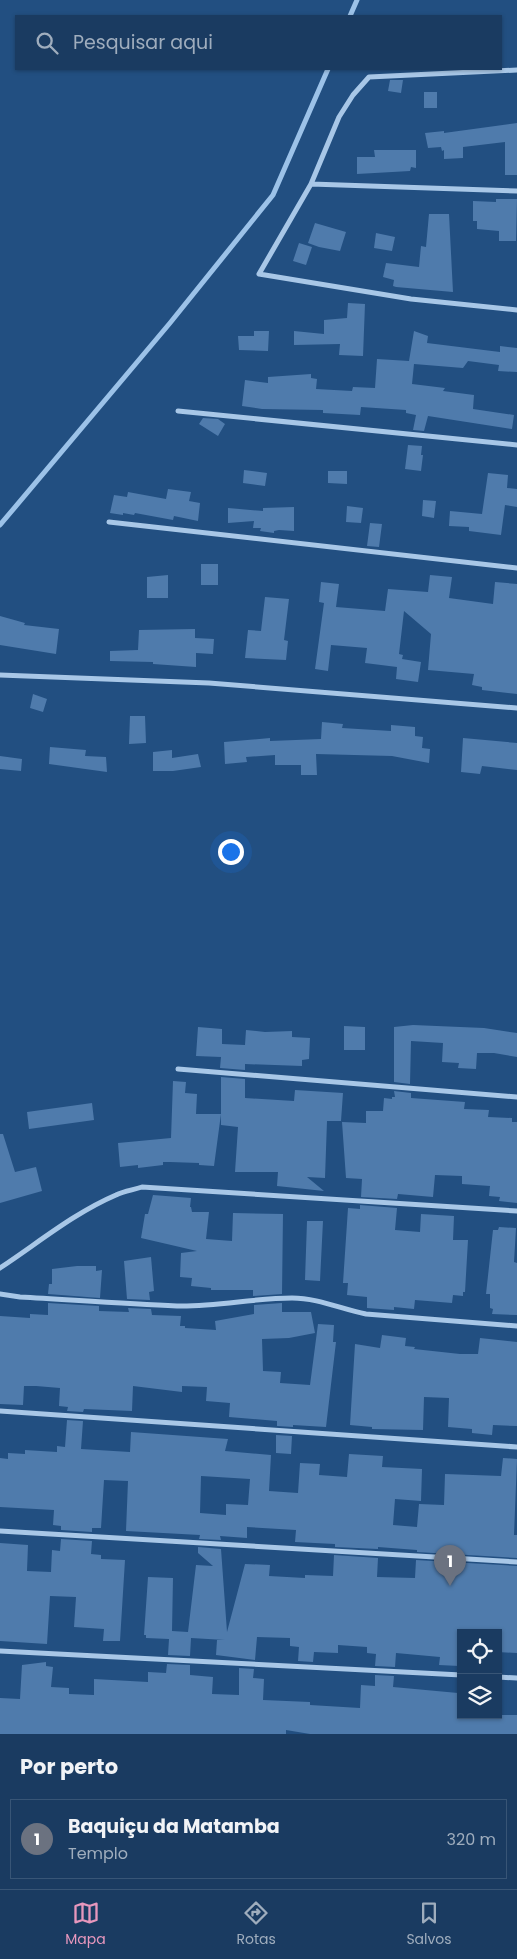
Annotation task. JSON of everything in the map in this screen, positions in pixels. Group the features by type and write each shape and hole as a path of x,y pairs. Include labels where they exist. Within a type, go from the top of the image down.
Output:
{"street":[{"path":"517,70 369,77 339,117 311,184 259,274 411,299 517,310"},
{"path":"311,184 517,191"},
{"path":"178,412 517,444"},
{"path":"109,522 517,568"},
{"path":"0,675 210,683 517,708"},
{"path":"178,1069 517,1097"},
{"path":"0,1268 61,1226 116,1194 142,1187 517,1210"},
{"path":"0,1294 20,1297 178,1306 292,1298 313,1299 344,1310 366,1314 517,1326"},
{"path":"0,1411 517,1447"},
{"path":"0,1531 517,1562"},
{"path":"0,1652 457,1675"},
{"path":"502,1677 517,1678"}],"building":[{"path":"390,80 403,80 401,93 388,91"},
{"path":"424,92 437,92 437,108 424,108"},
{"path":"517,123 517,175 505,175 505,142 463,147 463,158 444,159 444,150 442,151 441,147 428,148 425,133 444,131 444,133"},
{"path":"374,150 416,150 416,168 411,167 410,171 357,174 357,157 375,157"},
{"path":"496,199 517,199 516,241 499,241 499,231 477,229 477,221 473,221 473,201 496,202"},
{"path":"429,214 449,214 453,292 396,287 393,286 394,280 383,277 386,263 419,267 421,246 426,247"},
{"path":"315,223 346,232 340,251 308,243"},
{"path":"376,233 395,237 392,251 374,248"},
{"path":"299,243 312,247 306,265 293,261"},
{"path":"348,303 365,304 363,356 339,355 340,344 294,345 294,331 324,334 324,320 347,318"},
{"path":"254,331 269,331 268,351 239,350 238,336 254,336"},
{"path":"414,331 428,336 427,343 500,352 500,346 517,348 517,372 498,371 499,365 468,361 463,368 414,364 412,384 445,388 443,391 474,395 473,409 514,415 512,429 428,416 424,431 413,430 416,415 406,413 406,410 361,407 360,415 323,413 323,410 262,409 242,406 245,380 268,383 268,377 311,374 311,378 317,379 316,389 352,391 353,387 375,388 377,359 409,361"},
{"path":"203,418 218,419 225,424 218,436 199,424"},
{"path":"408,445 422,446 421,471 405,469"},
{"path":"244,470 267,473 265,486 243,483"},
{"path":"328,471 347,471 347,484 328,483"},
{"path":"488,473 508,475 507,488 517,489 517,507 505,505 501,535 469,531 469,527 449,526 450,511 482,514"},
{"path":"168,489 191,492 189,501 200,503 198,521 174,516 173,520 135,513 134,515 123,513 123,515 110,513 114,495 127,497 128,492 166,499"},
{"path":"423,500 436,501 434,518 422,516"},
{"path":"347,506 363,508 361,523 346,522"},
{"path":"294,507 294,531 279,530 274,531 274,533 260,531 261,528 253,528 254,521 228,523 228,508 263,511 263,508"},
{"path":"370,523 382,524 379,547 367,546"},
{"path":"201,564 218,564 218,585 201,585"},
{"path":"168,575 168,598 147,598 147,577"},
{"path":"430,575 452,577 449,598 493,604 495,582 517,584 517,694 482,690 482,687 472,685 474,674 428,670 431,634 404,611 399,654 403,655 402,659 421,662 418,682 396,679 397,667 365,663 367,648 331,645 328,671 315,669 324,603 319,602 321,582 339,584 336,607 385,611 388,589 428,592"},
{"path":"265,597 289,599 284,640 288,641 286,660 245,658 248,630 261,631"},
{"path":"0,616 25,623 24,625 59,629 56,654 0,645"},
{"path":"195,629 195,638 214,639 213,654 196,653 196,667 153,664 153,662 110,661 110,651 138,650 139,630"},
{"path":"33,694 47,699 43,712 30,708"},
{"path":"130,716 145,716 146,743 129,744"},
{"path":"322,722 343,724 342,728 391,731 391,725 415,727 415,736 423,737 422,748 430,749 429,763 392,756 316,754 317,775 301,775 301,765 275,765 275,755 246,757 247,762 225,764 224,742 270,738 270,741 321,739"},
{"path":"463,738 517,743 517,770 482,766 480,774 461,772"},
{"path":"50,747 86,750 85,756 106,757 107,772 49,764"},
{"path":"172,750 172,758 198,754 201,767 173,771 153,771 153,752"},
{"path":"0,756 22,759 21,771 0,769"},
{"path":"413,1025 484,1028 517,1033 517,1057 494,1053 477,1053 476,1069 458,1068 459,1063 442,1062 443,1043 411,1041 410,1084 394,1082 394,1027"},
{"path":"344,1026 365,1027 365,1050 344,1050"},
{"path":"198,1027 222,1029 222,1044 245,1045 246,1030 265,1032 292,1031 292,1037 310,1038 309,1059 302,1060 302,1066 245,1064 245,1070 220,1068 221,1057 196,1056"},
{"path":"221,1077 245,1079 245,1098 294,1101 295,1090 343,1093 341,1121 327,1121 325,1178 307,1177 324,1191 277,1186 278,1172 235,1172 238,1127 221,1125"},
{"path":"173,1081 186,1082 185,1093 197,1094 196,1114 221,1114 214,1166 199,1165 199,1163 163,1162 163,1165 138,1168 138,1165 120,1167 118,1143 171,1138"},
{"path":"394,1091 411,1093 411,1098 465,1102 464,1109 489,1110 488,1117 512,1118 512,1122 517,1122 517,1203 499,1201 500,1197 489,1196 490,1186 462,1184 462,1176 435,1175 433,1197 398,1194 397,1199 361,1197 362,1179 346,1178 342,1122 366,1123 366,1111 383,1111 384,1098 392,1099 392,1097 395,1097"},
{"path":"92,1103 94,1120 29,1129 27,1112"},
{"path":"0,1134 3,1134 15,1172 36,1167 42,1191 0,1203"},
{"path":"153,1195 191,1198 190,1207 192,1212 209,1212 206,1239 232,1241 233,1213 283,1214 282,1294 253,1296 253,1290 211,1290 211,1288 191,1286 192,1278 180,1277 181,1253 197,1251 141,1238 145,1214 148,1214"},
{"path":"360,1205 397,1208 395,1230 420,1232 421,1214 454,1216 453,1240 468,1240 465,1292 463,1292 463,1296 453,1295 452,1303 415,1300 414,1309 394,1307 394,1310 367,1308 367,1297 347,1295 348,1283 343,1283 348,1208 360,1209"},
{"path":"307,1221 323,1221 320,1281 305,1280"},
{"path":"499,1227 516,1228 514,1262 517,1263 517,1315 492,1314 490,1294 486,1294 493,1230 498,1230"},
{"path":"151,1257 154,1291 149,1292 150,1300 127,1299 124,1261"},
{"path":"96,1266 96,1271 102,1270 100,1298 48,1294 49,1284 52,1284 52,1269"},
{"path":"48,1303 99,1306 99,1311 129,1312 128,1308 151,1309 152,1315 181,1316 180,1326 185,1326 185,1328 216,1330 215,1321 254,1314 254,1305 282,1303 282,1312 311,1312 315,1333 289,1338 262,1339 263,1371 281,1372 280,1383 310,1385 318,1324 334,1325 333,1342 336,1342 326,1427 277,1426 277,1421 229,1417 230,1403 206,1401 207,1387 182,1386 182,1392 133,1386 132,1411 84,1409 83,1412 67,1411 68,1407 59,1406 60,1388 36,1386 24,1386 23,1405 0,1404 0,1316 30,1318 30,1314 48,1315"},
{"path":"382,1335 406,1338 405,1346 415,1347 414,1349 460,1354 478,1354 480,1338 517,1342 517,1426 493,1425 492,1435 472,1433 472,1429 448,1427 449,1398 424,1397 423,1430 372,1429 372,1427 350,1425 355,1344 380,1348"},
{"path":"67,1420 83,1421 81,1449 130,1452 131,1432 228,1439 225,1451 271,1455 269,1491 298,1493 300,1463 320,1464 319,1475 347,1477 349,1454 383,1456 382,1467 422,1469 421,1501 395,1499 393,1525 417,1527 419,1504 444,1505 445,1474 501,1476 503,1458 517,1459 514,1535 517,1535 517,1558 417,1552 417,1550 378,1547 378,1549 335,1547 335,1544 295,1542 296,1530 247,1527 247,1538 220,1536 221,1540 199,1539 200,1535 126,1531 128,1481 104,1480 101,1528 92,1528 92,1532 61,1530 61,1526 53,1525 54,1510 0,1507 0,1458 8,1459 8,1453 25,1454 25,1450 57,1452 57,1446 65,1447","holes":["201,1476 250,1479 248,1505 226,1504 226,1515 200,1513"]},
{"path":"276,1435 292,1436 291,1454 276,1453"},
{"path":"61,1539 92,1541 91,1554 101,1555 101,1559 125,1560 120,1641 103,1641 104,1629 74,1627 76,1597 50,1596 47,1644 0,1641 0,1543 28,1545 27,1571 51,1572 52,1550 60,1551"},
{"path":"198,1547 221,1549 227,1632 245,1564 270,1565 269,1576 305,1578 305,1575 333,1576 334,1555 378,1558 377,1577 415,1578 416,1560 517,1566 517,1653 502,1652 502,1629 457,1629 457,1666 439,1665 440,1657 396,1653 395,1667 375,1666 376,1654 367,1653 367,1647 338,1645 338,1653 314,1652 313,1662 298,1661 299,1647 290,1646 290,1638 257,1637 255,1660 216,1655 217,1640 225,1640 191,1638 190,1656 168,1655 169,1639 146,1638 146,1635 144,1635 148,1577 173,1578 172,1631 188,1632 196,1565 213,1566 198,1553"},
{"path":"46,1662 46,1666 53,1667 51,1687 69,1688 69,1694 94,1695 94,1679 148,1682 148,1672 166,1673 167,1664 190,1665 190,1675 213,1677 212,1694 239,1695 239,1668 254,1669 253,1678 264,1679 263,1700 310,1702 310,1705 360,1708 361,1685 375,1686 375,1675 394,1676 393,1687 457,1693 457,1719 502,1719 502,1715 517,1715 517,1734 310,1734 286,1730 286,1734 0,1734 0,1698 20,1699 22,1665"}],"waterway":[{"path":"350,15 357,0"},
{"path":"0,525 170,323 273,195 328,70"}],"place":[{"name":"Baquiçu da Matamba","path":"450,1586"}]}
